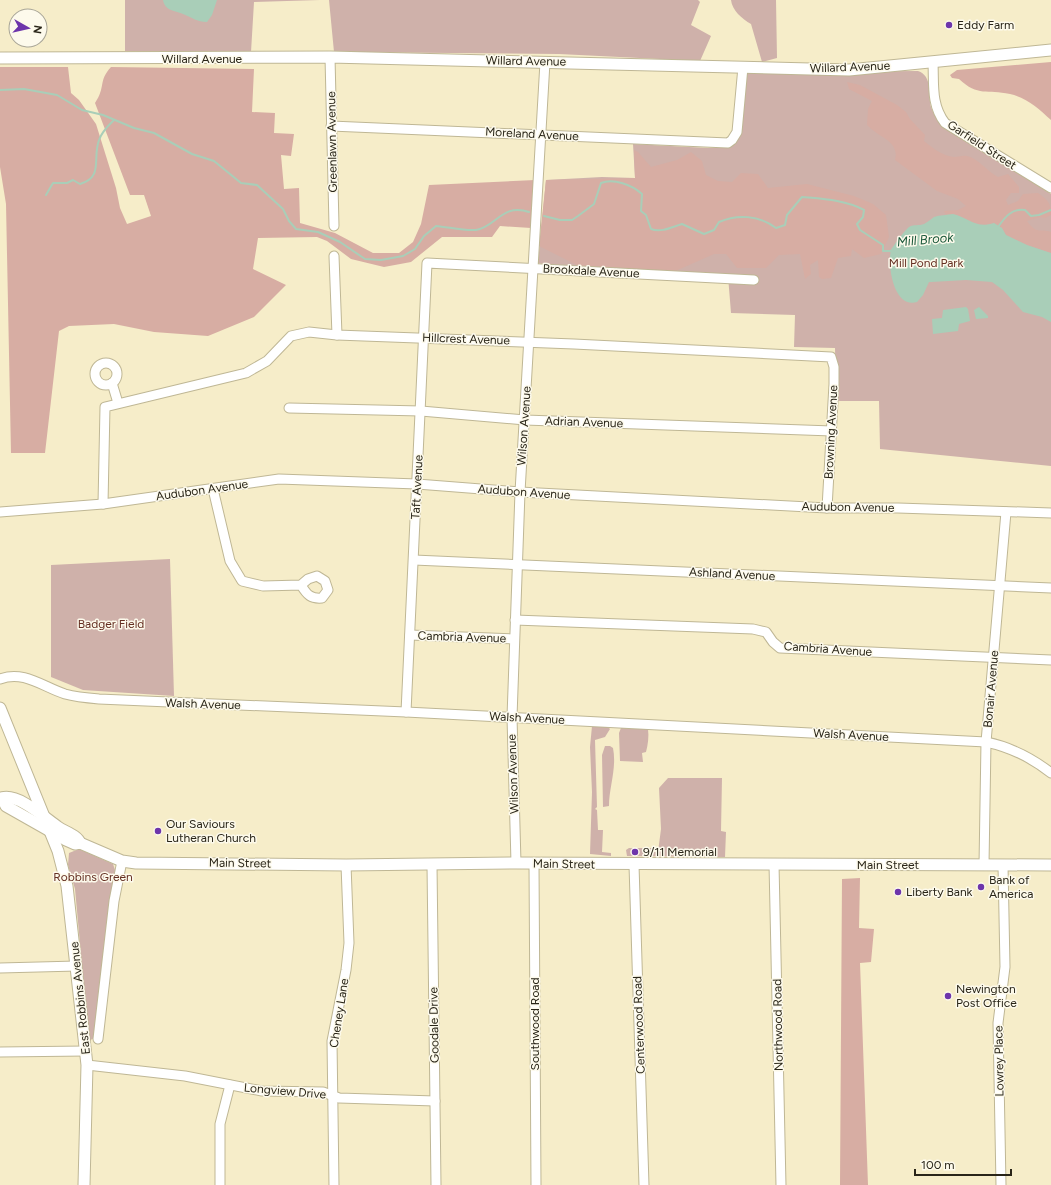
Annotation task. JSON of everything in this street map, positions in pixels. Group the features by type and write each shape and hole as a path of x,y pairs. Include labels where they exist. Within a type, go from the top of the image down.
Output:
{"main road":[{"name":"Willard Avenue","path":"0,58 330,57 848,70 933,63 1051,50"},
{"name":"East Robbins Avenue","path":"0,708 42,815 58,850 67,886 87,1065 84,1185"},
{"path":"7,797 15,800 42,815 77,838 80,843 71,843 6,806 1,798 7,797"},
{"name":"Main Street","path":"80,843 122,861 136,863 346,865 1051,865"}],"street":[{"name":"Greenlawn Avenue","path":"330,57 334,226"},
{"name":"Wilson Avenue","path":"516,864 512,717 514,639 520,492 530,342 545,62"},
{"name":"Garfield Street","path":"933,63 935,103 940,116 945,123 1051,188"},
{"name":"Moreland Avenue","path":"332,126 728,143 737,132 743,67"},
{"path":"334,256 337,336"},
{"name":"Brookdale Avenue","path":"427,263 754,280"},
{"name":"Taft Avenue","path":"406,712 427,263"},
{"name":"Hillcrest Avenue","path":"103,504 105,407 246,373 267,361 291,336 309,332 337,336 423,337 831,357"},
{"name":"Browning Avenue","path":"827,508 834,367 831,357"},
{"path":"112,383 118,403"},
{"name":"Adrian Avenue","path":"289,408 421,411 525,420 832,431"},
{"name":"Audubon Avenue","path":"0,512 103,504 213,490 278,479 417,484 520,492 827,508 898,508 1051,513"},
{"path":"213,490 230,561 242,581 263,586 301,585"},
{"name":"Bonair Avenue","path":"984,865 986,742 1001,586 1006,512"},
{"name":"Ashland Avenue","path":"414,560 1051,588"},
{"name":"Cambria Avenue","path":"515,620 753,629 766,632 773,642 780,648 1051,660"},
{"name":"Cambria Avenue","path":"410,635 514,639"},
{"name":"Walsh Avenue","path":"0,678 20,676 64,694 86,698 512,717 986,742 1011,750 1039,764 1051,773"},
{"name":"East Robbins Avenue","path":"98,1039 99,1001 114,902 122,861"},
{"name":"Southwood Road","path":"534,864 536,1185"},
{"name":"Northwood Road","path":"774,864 781,1185"},
{"name":"Cheney Lane","path":"334,1185 332,1041 346,970 349,943 346,865"},
{"name":"Goodale Drive","path":"432,865 436,1185"},
{"name":"Centerwood Road","path":"634,865 644,1185"},
{"name":"Lowrey Place","path":"1001,1185 998,1023 1005,967 1003,866"},
{"path":"0,968 77,966"},
{"path":"0,1052 86,1051"},
{"name":"Longview Drive","path":"87,1065 185,1076 262,1091 323,1092 339,1098 435,1101"},
{"path":"220,1185 220,1124 230,1085"}],"green space":[{"path":"125,0 320,0 254,2 251,52 125,51"},
{"path":"329,0 698,0 700,2 691,25 711,36 700,61 559,54 334,52"},
{"path":"731,0 776,0 777,58 762,62 751,24 738,14 733,7"},
{"name":"Mill Pond Park","path":"918,71 923,73 928,81 931,107 940,124 1051,194 1051,466 880,449 879,401 836,401 835,348 794,347 795,315 731,313 728,276 551,266 538,263 546,180 602,177 635,178 633,144 708,148 731,147 741,135 746,72"},
{"name":"Badger Field","path":"170,559 174,696 83,690 51,677 51,565"},
{"path":"592,726 608,727 610,729 605,737 595,740 597,807 595,809 597,810 598,830 603,830 602,852 611,853 611,856 590,854 592,792 590,747"},
{"path":"621,728 648,729 646,752 642,753 643,762 620,761 619,733"},
{"path":"605,746 610,746 613,748 614,763 609,806 603,807 602,755"},
{"path":"668,778 722,778 721,831 726,832 725,857 627,856 626,850 629,848 653,848 654,852 658,852 661,829 659,788"},
{"name":"Robbins Green","path":"79,849 113,864 115,870 94,1038 89,1041 75,889 68,865 69,853"}],"shaded area":[{"path":"1051,62 1051,120 1022,98 1010,94 977,90 966,85 959,79 952,78 950,75 957,70"},
{"path":"0,67 68,67 71,93 79,100 96,124 116,188 120,208 127,224 151,216 144,195 130,195 95,103 100,93 103,80 111,67 254,69 252,112 275,113 274,133 294,134 291,156 281,155 284,189 299,188 300,223 335,233 373,253 399,253 413,242 421,224 429,185 535,180 531,228 500,226 492,237 442,237 411,262 384,267 351,259 327,241 317,237 258,238 253,269 286,285 254,317 208,336 154,332 114,324 69,326 59,331 45,453 11,453 6,204 0,167"},
{"path":"847,82 860,85 897,105 906,112 910,119 925,135 924,141 938,151 954,157 971,157 998,177 1008,174 1019,187 1019,193 1011,193 1006,200 1008,205 1018,201 1023,194 1038,193 1044,198 1050,205 1051,215 1045,218 1040,217 1027,221 1036,230 1051,232 1051,253 1027,245 1006,235 1002,228 994,223 987,225 980,224 959,216 946,215 944,211 958,210 966,206 958,199 937,191 895,160 896,154 892,144 867,125 868,109 872,101 849,89"},
{"path":"634,150 638,152 651,167 677,160 691,152 702,161 706,175 718,181 732,182 741,173 758,174 768,188 807,184 854,196 873,204 886,215 889,237 881,254 864,258 852,249 851,256 838,258 831,278 822,279 819,277 818,260 810,265 811,274 805,279 800,254 779,255 766,268 737,268 726,254 714,254 671,273 583,268 539,246 546,180 635,178"},
{"path":"860,878 859,928 874,929 871,962 860,963 868,1185 840,1185 842,879"}],"water":[{"path":"163,0 217,0 212,15 207,22 203,22 170,10 164,4"},
{"path":"953,214 977,224 982,225 994,223 1002,228 1006,235 1027,245 1051,253 1051,322 1042,317 1023,312 1003,290 992,282 966,280 929,282 923,295 917,302 909,302 903,299 894,285 891,275 890,257 892,248 909,227 924,224 934,217"},
{"path":"966,307 968,309 970,321 959,324 958,331 933,334 932,319 942,318 943,310"},
{"path":"979,307 988,316 988,318 976,319 974,310"}],"waterway":[{"path":"0,90 24,89 57,95 82,110 103,115 134,128 154,133 192,154 214,161 241,183 257,185 283,209 289,221 296,229 318,232 340,242 365,259 381,260 403,256 415,249 424,236 436,226 476,230 489,225 506,213 520,210 529,212"},
{"path":"46,195 53,183 67,183 73,180 80,184 92,177 95,172 97,147 100,137 103,131 114,120"},
{"name":"Mill Brook","path":"544,216 560,220 572,220 594,204 601,183 611,181 628,185 642,194 641,211 646,215 651,229 655,230 663,230 682,224 704,234 714,230 719,222 726,219 740,217 762,220 776,228 785,225 787,215 802,197 818,198 842,202 864,210 863,217 857,224 860,230 883,245 883,251 893,251"},
{"name":"Mill Brook","path":"998,227 1009,214 1016,210 1025,210 1031,216 1039,215 1051,210"}],"place":[{"name":"Eddy Farm","path":"949,25"},
{"name":"Our Saviours Lutheran Church","path":"158,831"},
{"name":"9/11 Memorial","path":"635,852"},
{"name":"Bank of America","path":"981,887"},
{"name":"Liberty Bank","path":"898,892"},
{"name":"Newington Post Office","path":"948,996"}]}
